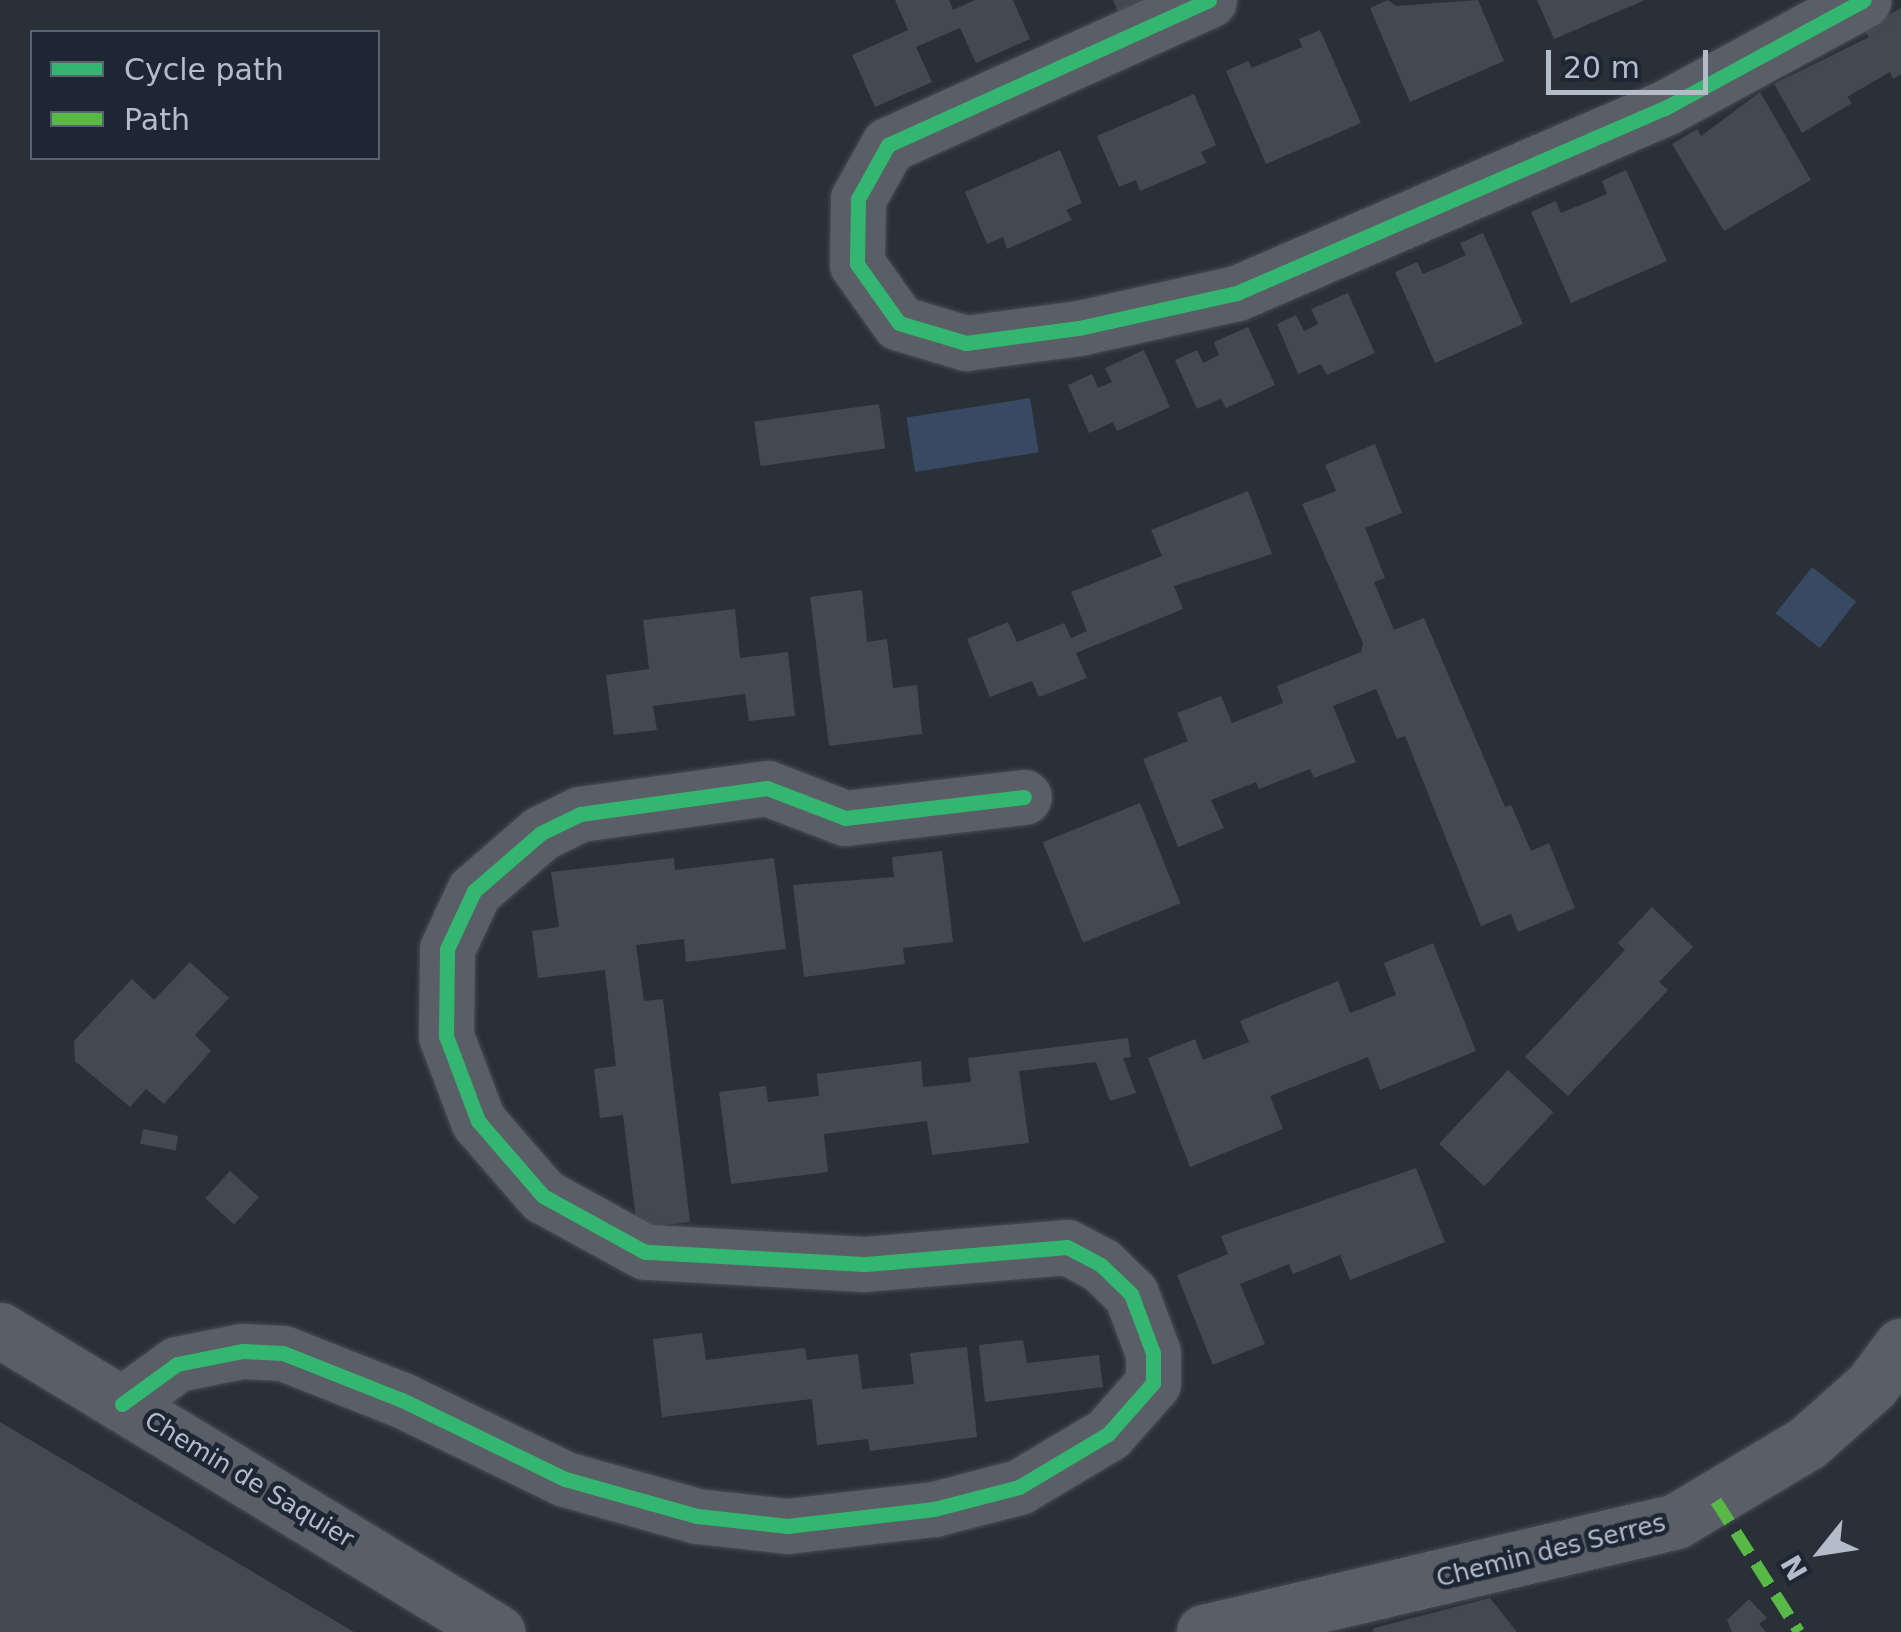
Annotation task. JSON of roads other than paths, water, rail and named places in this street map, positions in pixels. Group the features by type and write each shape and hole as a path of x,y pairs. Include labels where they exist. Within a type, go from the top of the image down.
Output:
{"street":[{"path":"1209,0 888,145 858,199 857,264 898,323 966,343 1080,328 1238,292 1665,108 1864,0"},
{"path":"122,1404 177,1364 242,1352 284,1353 402,1400 565,1479 697,1516 787,1526 934,1509 1018,1487 1108,1434 1152,1383 1153,1353 1131,1294 1101,1265 1067,1247 863,1264 645,1252 543,1196 478,1121 446,1036 448,949 474,890 541,833 580,814 767,788 845,818 1024,797"},
{"name":"Chemin de Saquier","path":"0,1330 497,1632"},
{"name":"Chemin des Serres","path":"1204,1632 1676,1521 1807,1443 1872,1385 1901,1346"}],"water":[{"path":"1030,398 1039,452 915,472 907,418"},
{"path":"1812,567 1856,601 1820,648 1776,613"}]}
